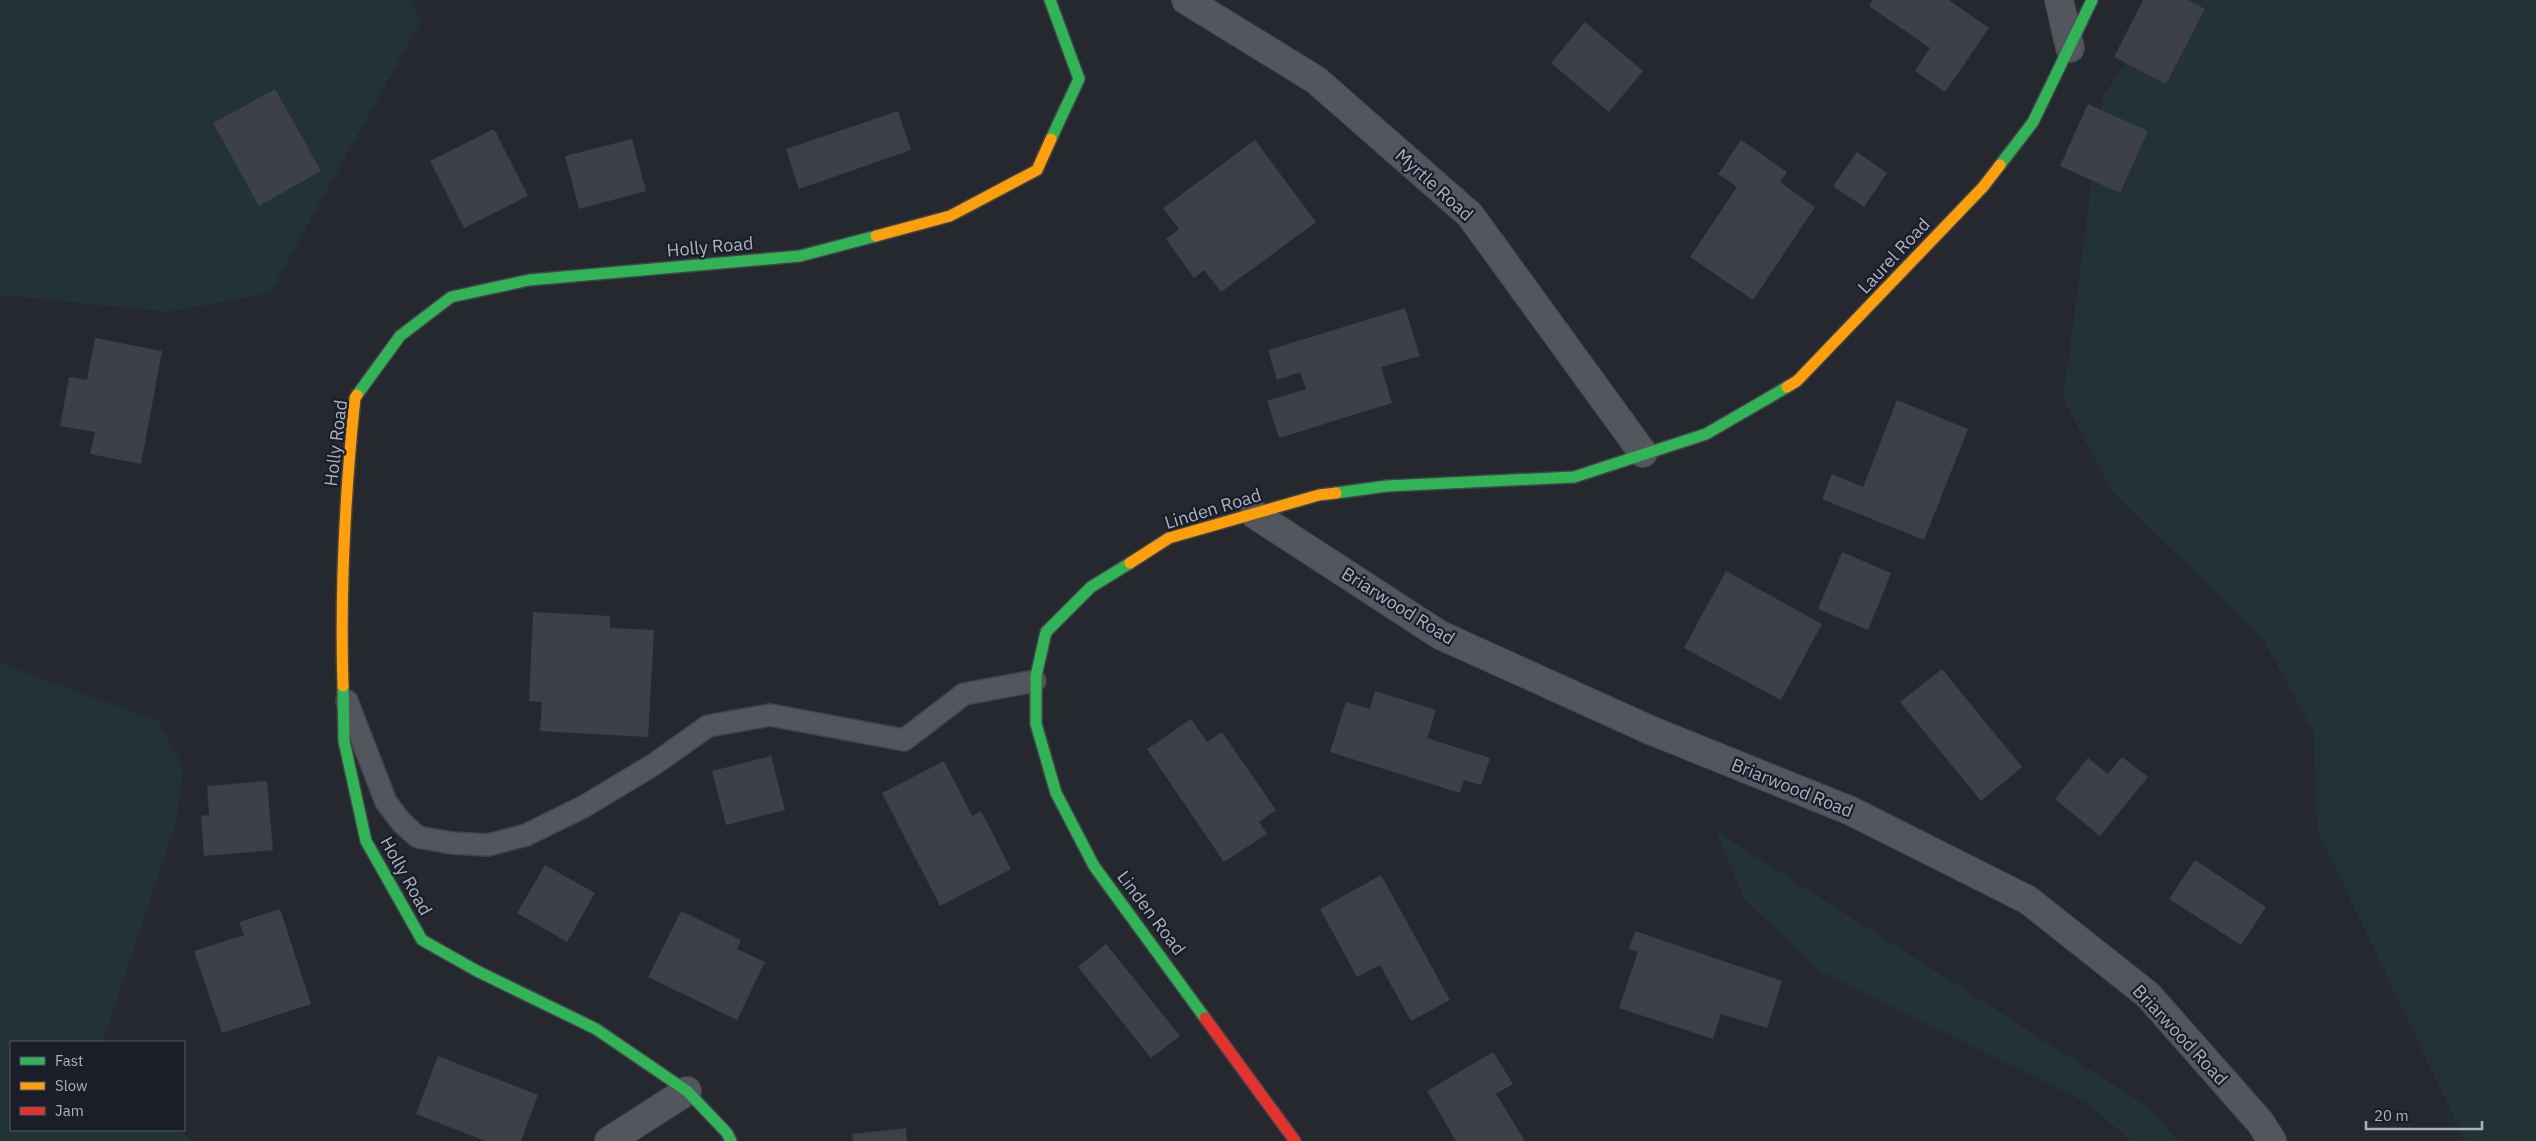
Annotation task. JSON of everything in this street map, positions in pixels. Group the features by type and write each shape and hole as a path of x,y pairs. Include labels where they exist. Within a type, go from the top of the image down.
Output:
{"street":[{"name":"Holly Road","path":"732,1141 727,1133 687,1091 596,1029 477,971 422,940 366,841 344,741 341,612 348,462 355,398 400,336 451,297 529,280 800,256 950,216 1037,170 1079,79 1050,0"},
{"name":"Myrtle Road","path":"1186,0 1316,80 1470,214 1643,453"},
{"path":"2059,0 2070,48"},
{"name":"Laurel Road","path":"1643,453 1706,434 1797,382 1983,187 2032,122 2092,0"},
{"name":"Linden Road","path":"1295,1141 1094,866 1056,793 1036,724 1035,681 1046,632 1092,587 1169,538 1319,495 1387,486 1574,478 1643,453"},
{"name":"Briarwood Road","path":"1254,514 1440,635 1650,730 1851,811 2028,900 2148,995 2260,1122 2272,1141"},
{"path":"609,1141 687,1091"}],"lane":[{"path":"343,691 386,802 402,823 418,837 452,843 488,846 526,835 583,807 653,765 708,726 770,715 904,740 964,694 1035,681"}],"shaded area":[{"path":"0,0 410,0 421,21 270,293 168,312 0,295"},
{"path":"2168,0 2536,0 2536,1141 2465,1141 2317,829 2314,733 2261,636 2112,492 2063,399 2103,96"},
{"path":"0,663 158,721 183,767 177,820 103,1041 10,1041 10,1131 182,1131 191,1141 0,1141"},
{"path":"1716,831 2153,1110 2177,1141 2131,1141 2087,1103 1819,971 1744,899"}],"building":[{"path":"1873,0 1949,0 1989,28 1945,92 1915,71 1930,48 1869,6"},
{"path":"2143,0 2187,0 2205,9 2166,84 2114,57"},
{"path":"1585,22 1643,71 1609,112 1551,63"},
{"path":"275,89 321,171 259,206 213,123"},
{"path":"2088,104 2148,131 2120,193 2060,166"},
{"path":"898,111 911,150 799,189 786,149"},
{"path":"494,129 528,196 464,228 430,161"},
{"path":"632,139 646,191 579,209 565,156"},
{"path":"1255,140 1316,222 1221,292 1204,270 1194,278 1166,239 1179,229 1163,208"},
{"path":"1741,140 1787,172 1780,182 1815,207 1753,300 1690,257 1737,187 1718,174"},
{"path":"1857,152 1887,173 1864,207 1833,186"},
{"path":"1405,308 1420,356 1381,367 1392,403 1279,438 1267,401 1306,389 1300,372 1277,380 1268,350"},
{"path":"95,338 162,351 141,464 90,454 95,432 60,426 69,377 87,380"},
{"path":"1897,400 1968,429 1924,540 1822,499 1832,474 1863,487"},
{"path":"1842,552 1891,573 1868,630 1818,609"},
{"path":"1726,571 1822,624 1781,700 1684,648"},
{"path":"533,612 610,616 610,628 654,630 648,737 540,731 542,702 529,701"},
{"path":"1942,669 2022,767 1981,801 1900,702"},
{"path":"1375,691 1436,710 1427,738 1490,758 1481,785 1464,780 1460,793 1330,752 1346,702 1370,709"},
{"path":"1191,719 1207,742 1222,732 1276,810 1259,822 1267,834 1224,862 1147,749"},
{"path":"771,756 785,810 726,825 712,771"},
{"path":"2122,757 2148,777 2100,836 2055,799 2088,758 2108,774"},
{"path":"944,761 972,816 981,811 1011,869 940,906 882,793"},
{"path":"267,781 273,850 204,856 201,816 209,815 207,786"},
{"path":"2195,860 2266,907 2241,945 2169,899"},
{"path":"545,865 595,893 567,942 517,913"},
{"path":"1381,875 1450,1000 1411,1021 1380,965 1357,977 1320,909"},
{"path":"280,909 311,1004 222,1033 194,951 244,935 239,922"},
{"path":"681,911 741,940 737,949 765,962 737,1020 648,977"},
{"path":"1635,931 1782,981 1767,1028 1721,1014 1713,1039 1619,1008 1638,952 1629,949"},
{"path":"1106,944 1180,1036 1151,1058 1078,967"},
{"path":"1493,1052 1513,1084 1496,1094 1525,1141 1456,1141 1427,1091"},
{"path":"438,1056 538,1095 521,1141 485,1141 416,1114"},
{"path":"906,1128 907,1141 853,1141 852,1134"}],"traffic: fast":[{"path":"1050,0 1079,79 1051,139"},
{"path":"2000,165 2033,122 2092,0"},
{"path":"357,395 400,336 451,297 529,280 800,256 876,236"},
{"path":"1336,493 1387,486 1574,477 1706,434 1787,387"},
{"path":"1130,563 1091,587 1046,632 1036,676 1036,724 1056,793 1094,866 1205,1018"},
{"path":"343,686 344,741 366,841 422,940 477,971 596,1029 687,1091 727,1133 731,1141"}],"traffic: slow":[{"path":"876,236 950,216 1037,170 1051,139"},
{"path":"1787,387 1797,381 1983,187 2000,165"},
{"path":"343,686 344,542 351,434 355,398 357,395"},
{"path":"1130,563 1169,538 1319,495 1336,493"}],"traffic: jam":[{"path":"1205,1018 1295,1141"}]}
